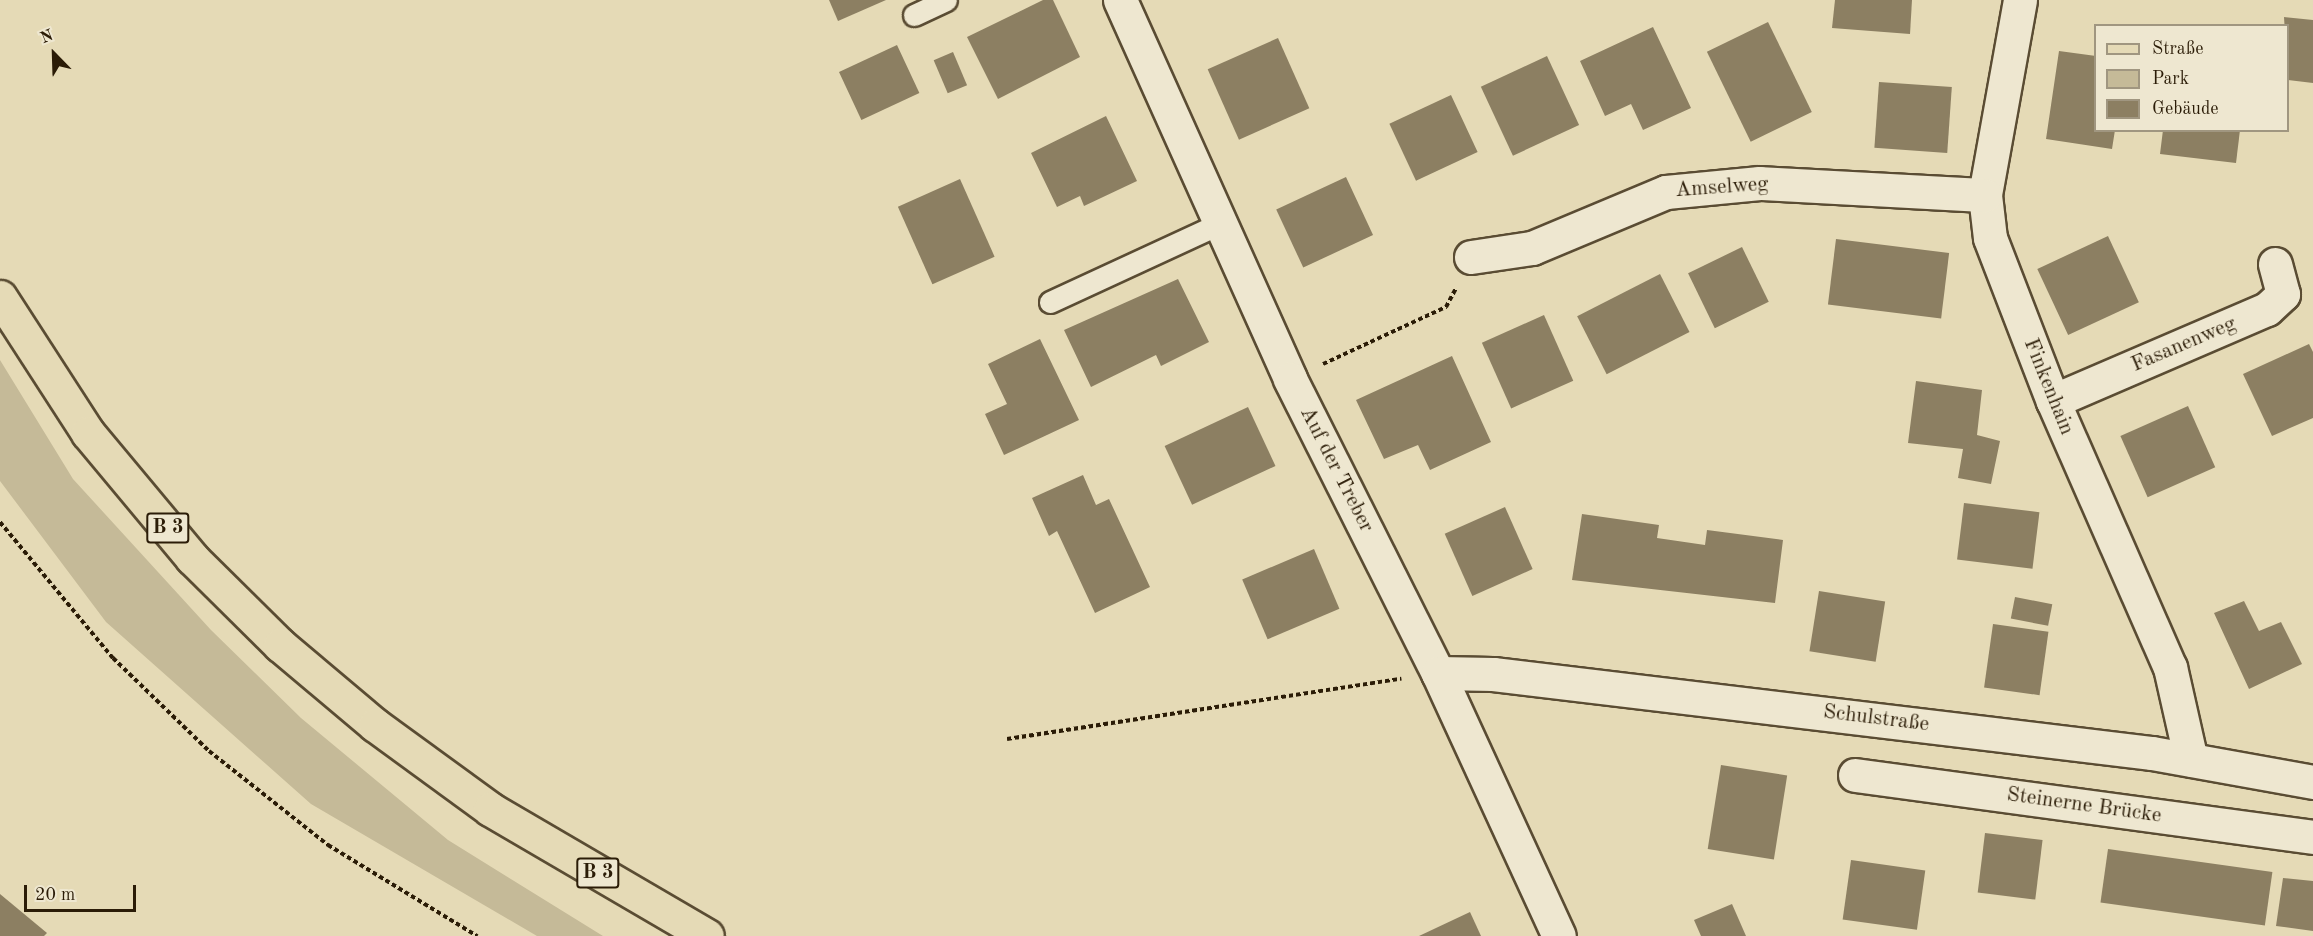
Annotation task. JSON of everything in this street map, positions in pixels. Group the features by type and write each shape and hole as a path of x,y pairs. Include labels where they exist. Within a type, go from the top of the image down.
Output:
{"main road":[{"name":"B 3","path":"0,297 88,433 192,558 280,645 375,725 490,809 707,936"}],"street":[{"name":"Auf der Treber","path":"1120,0 1290,379 1438,673 1559,936"},
{"name":"Finkenhain","path":"2020,0 1985,195 1990,238 2053,401 2170,667 2191,760"},
{"name":"Amselweg","path":"1471,257 1532,248 1665,192 1760,183 1985,195"},
{"name":"Fasanenweg","path":"2053,401 2267,309 2283,294 2275,264"},
{"name":"Schulstraße","path":"1438,673 1540,680 2191,760 2313,782"},
{"name":"Steinerne Brücke","path":"1855,775 2313,837"}],"lane":[{"path":"914,15 946,0"},
{"path":"1050,302 1219,224"}],"path":[{"path":"1290,379 1446,307 1471,257"},
{"path":"0,522 113,658 209,751 328,845 477,936"},
{"path":"1007,739 1438,673"}],"green space":[{"path":"0,360 73,479 211,630 301,718 448,840 603,936 537,936 311,804 106,622 0,481"}],"building":[{"path":"829,0 886,0 838,21"},
{"path":"1043,0 1053,0 1080,57 998,99 967,37"},
{"path":"1835,0 1912,0 1910,34 1832,28"},
{"path":"2284,17 2313,20 2313,83 2289,80 2289,24 2284,24"},
{"path":"1768,22 1812,112 1751,142 1707,52"},
{"path":"1653,27 1691,108 1643,130 1631,104 1605,116 1580,61"},
{"path":"1278,38 1309,108 1239,140 1208,69"},
{"path":"897,45 919,93 861,120 839,72"},
{"path":"2059,51 2094,56 2094,132 2115,132 2112,149 2046,139"},
{"path":"953,52 967,85 948,93 934,60"},
{"path":"1547,56 1579,125 1513,156 1481,87"},
{"path":"1879,82 1952,87 1947,153 1874,148"},
{"path":"1451,95 1478,152 1416,181 1389,124"},
{"path":"1106,116 1137,181 1084,206 1080,196 1057,207 1031,153"},
{"path":"2163,132 2240,132 2236,163 2160,154"},
{"path":"1346,177 1373,235 1303,268 1276,210"},
{"path":"960,179 995,257 932,284 898,207"},
{"path":"2108,236 2139,302 2068,335 2037,269"},
{"path":"1836,239 1949,253 1941,318 1828,305"},
{"path":"1742,247 1769,302 1715,328 1688,273"},
{"path":"1660,274 1690,332 1607,374 1577,316"},
{"path":"1178,279 1209,342 1161,366 1156,355 1091,387 1064,330"},
{"path":"1544,315 1573,381 1511,408 1482,343"},
{"path":"1040,339 1079,420 1004,455 985,414 1007,404 988,364"},
{"path":"2309,344 2313,352 2313,418 2272,436 2243,374"},
{"path":"1452,356 1491,442 1430,470 1418,445 1384,459 1356,400"},
{"path":"1916,381 1982,390 1977,435 2000,441 1991,484 1958,478 1963,449 1908,443"},
{"path":"2188,406 2215,467 2148,497 2120,436"},
{"path":"1248,407 1275,466 1192,505 1165,446"},
{"path":"1083,475 1096,505 1109,499 1150,587 1095,613 1057,531 1049,536 1032,498"},
{"path":"1964,503 2039,512 2032,569 1957,560"},
{"path":"1505,507 1533,569 1472,596 1445,534"},
{"path":"1582,514 1659,525 1657,538 1705,545 1707,530 1783,540 1775,603 1572,580"},
{"path":"1314,549 1339,609 1268,639 1242,579"},
{"path":"1819,591 1885,601 1876,662 1809,651"},
{"path":"2015,597 2052,604 2048,626 2011,619"},
{"path":"2244,601 2259,631 2281,622 2302,664 2249,689 2214,613"},
{"path":"1993,624 2048,632 2040,695 1984,687"},
{"path":"1721,765 1787,775 1774,859 1708,849"},
{"path":"1985,833 2043,840 2035,900 1978,893"},
{"path":"2108,849 2272,872 2265,926 2100,902"},
{"path":"1851,860 1925,870 1917,930 1843,919"},
{"path":"2283,878 2313,881 2313,931 2276,926"},
{"path":"0,894 47,933 44,936 0,936"},
{"path":"1732,904 1746,936 1701,936 1694,920"},
{"path":"1470,912 1481,936 1419,936"}]}
